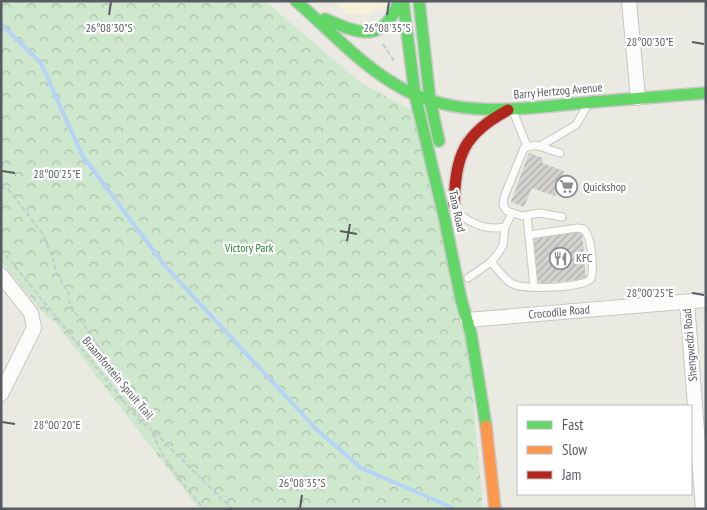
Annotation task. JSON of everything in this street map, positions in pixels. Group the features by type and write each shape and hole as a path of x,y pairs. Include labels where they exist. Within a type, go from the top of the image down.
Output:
{"main road":[{"path":"296,1 308,11 351,30 362,32 381,29 388,24 401,1"},
{"name":"Tana Road","path":"401,1 414,95 470,325 484,412 495,509"},
{"path":"419,1 430,100 441,150"},
{"name":"Barry Hertzog Avenue","path":"308,11 377,71 414,95 430,100 474,109 510,109 706,93"},
{"path":"454,207 455,175 471,135 482,125 510,109"},
{"name":"Tana Road","path":"446,168 458,224"},
{"name":"Tana Road","path":"466,265 470,325"}],"street":[{"path":"630,1 638,98"},
{"path":"1,275 31,313 34,328 1,394"},
{"name":"Crocodile Road","path":"470,325 706,300"},
{"name":"Shengwedzi Road","path":"686,302 703,509"}],"lane":[{"path":"540,146 576,126 589,102"},
{"path":"510,109 527,146"},
{"path":"560,153 540,146 527,146 522,150 504,197 505,208 512,213 522,216 539,213 562,217"},
{"path":"454,207 464,218 473,224 493,229 504,227"},
{"path":"468,278 491,262 503,245 504,227 512,213"},
{"path":"528,216 534,287"},
{"path":"491,262 512,284 534,287 578,285 591,279 592,268 588,236 582,229 577,228 529,235"}],"path":[{"path":"379,38 396,63"},
{"path":"1,186 9,190 42,233 57,274 68,292 70,305 128,385 136,400 140,420"},
{"name":"Braamfontein Spruit Trail","path":"1,249 140,420 232,509"},
{"path":"152,430 158,449 204,509"}],"shaded area":[{"path":"332,1 389,1 389,4 368,15 347,14"}],"green space":[{"name":"Victory Park","path":"1,1 265,1 361,83 425,118 465,313 483,509 199,509 54,321 47,317 1,262"}],"building":[{"path":"529,153 543,158 542,163 564,171 555,196 532,188 524,207 511,202"},
{"name":"KFC","path":"582,231 586,279 538,284 533,237"}],"waterway":[{"path":"1,24 41,63 82,155 165,266 316,429 361,468 452,509"}],"traffic: fast":[{"path":"296,1 375,71 405,90 427,99 450,105 473,109 521,109 706,93"},
{"path":"325,19 349,29 369,32 378,30 393,15 399,1"},
{"path":"403,1 415,95 444,216 461,299 471,334 486,426"},
{"path":"419,1 430,100 439,141"}],"traffic: slow":[{"path":"486,426 495,509"}],"traffic: jam":[{"path":"454,204 457,172 465,148 481,128 508,110"}],"place":[{"name":"Quickshop","path":"567,187"},
{"name":"KFC","path":"560,258"}]}
